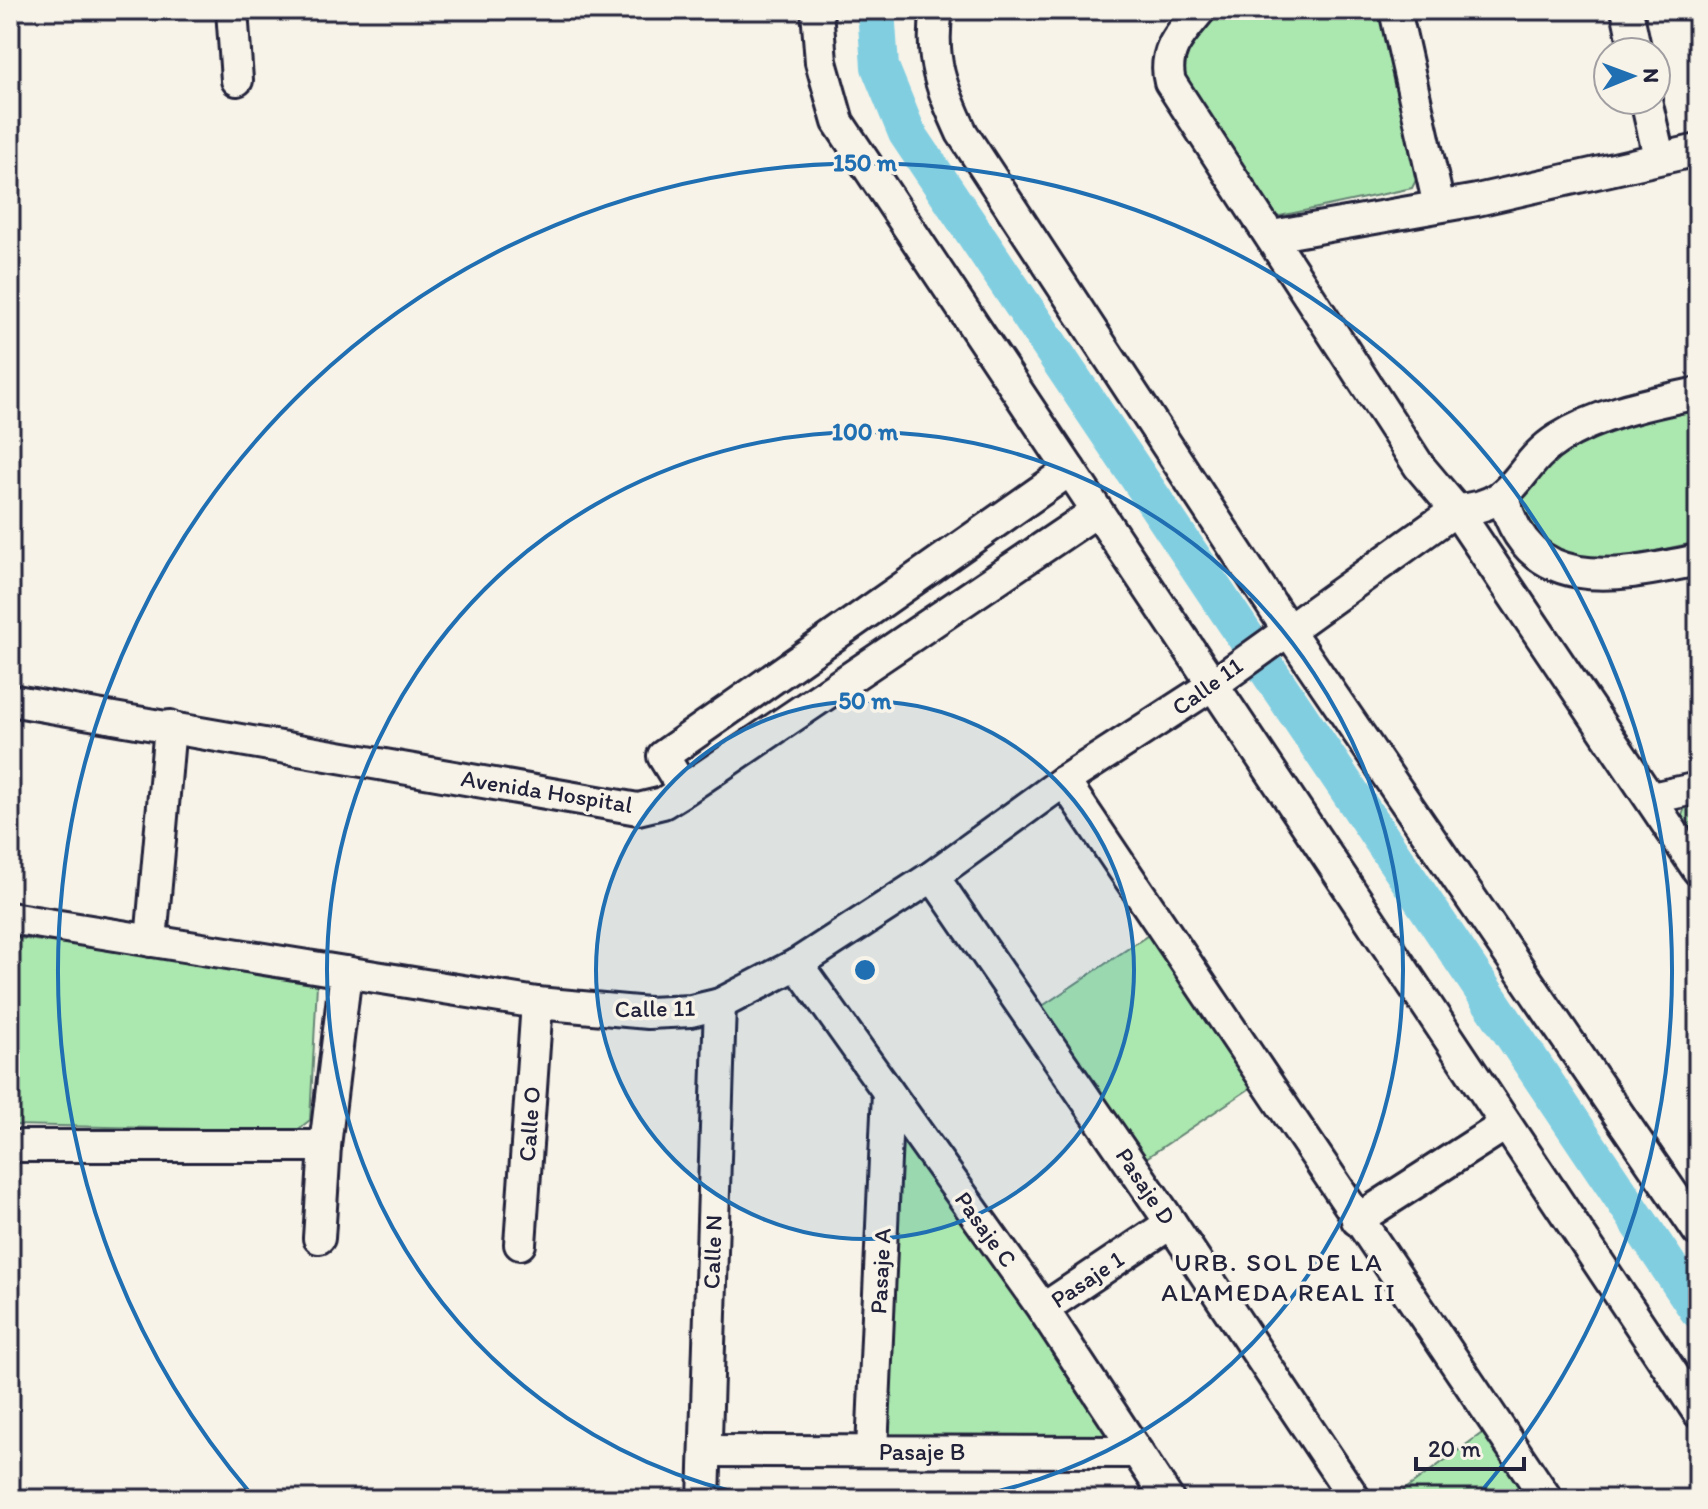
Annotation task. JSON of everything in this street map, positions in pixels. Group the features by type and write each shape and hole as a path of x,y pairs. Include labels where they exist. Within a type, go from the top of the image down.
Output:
{"street":[{"path":"232,10 237,80"},
{"path":"817,10 821,62 838,122 1211,686 1698,1412"},
{"path":"937,10 933,56 943,91 962,133 1267,643 1698,1231"},
{"path":"1200,10 1173,42 1166,65 1170,82 1419,466 1456,510 1698,870"},
{"path":"1395,10 1439,206"},
{"path":"1627,10 1633,36"},
{"path":"1650,116 1659,157"},
{"path":"1272,236 1439,206 1698,150"},
{"path":"1456,510 1484,507 1503,496 1556,440 1633,407 1698,393"},
{"path":"684,790 663,756 1070,470"},
{"path":"1503,496 1508,516 1525,544 1557,566 1602,576 1628,575 1698,560"},
{"name":"Calle 11","path":"10,918 537,1003 648,1013 691,1011 720,1004 797,964 933,876 1064,781 1211,686 1456,510"},
{"name":"Avenida Hospital","path":"10,700 638,809 663,803 684,790 1097,511"},
{"path":"1515,597 1527,584 1557,566"},
{"path":"151,941 170,726"},
{"path":"1064,781 1547,1499"},
{"path":"1652,798 1698,788"},
{"name":"Pasaje D","path":"933,876 1171,1223 1355,1499"},
{"name":"Pasaje C","path":"797,964 1043,1309 1168,1499"},
{"path":"319,1238 325,1146 346,972"},
{"name":"Calle O","path":"520,1244 537,1003"},
{"name":"Calle N","path":"704,1499 720,1004"},
{"name":"Pasaje A","path":"872,1450 888,1092"},
{"path":"1357,1220 1505,1125"},
{"path":"10,1146 325,1146"},
{"name":"Pasaje 1","path":"1043,1309 1171,1223"},
{"name":"Pasaje B","path":"706,1451 1137,1452"}],"green space":[{"path":"1216,10 1382,10 1418,176 1412,188 1275,217 1178,77 1175,60"},
{"path":"1698,403 1698,542 1593,564 1534,544 1515,496 1565,444"},
{"path":"1698,801 1698,848 1680,820 1687,803"},
{"path":"1150,934 1252,1087 1137,1164 1035,1011"},
{"path":"10,937 300,973 317,984 310,1120 296,1131 10,1125"},
{"path":"898,1103 1125,1445 879,1440"},
{"path":"1489,1428 1538,1499 1392,1499"}],"waterway":[{"path":"876,10 880,67 907,133 1698,1310"}],"district":[{"name":"URB. SOL DE LA ALAMEDA REAL II","path":"1279,1277"}]}
